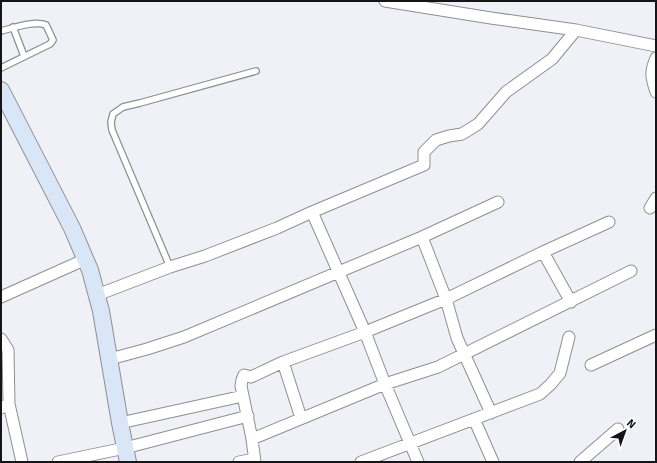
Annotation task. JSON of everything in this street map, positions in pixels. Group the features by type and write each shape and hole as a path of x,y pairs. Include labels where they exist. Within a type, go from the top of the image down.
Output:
{"street":[{"path":"385,1 576,30 656,46"},
{"path":"97,295 242,242 424,165 424,152 436,140 462,134 478,124 506,92 552,59 576,30"},
{"path":"656,58 652,68 651,78 656,92"},
{"path":"1,90 72,228 86,259 101,311 120,423 127,455"},
{"path":"650,208 656,198"},
{"path":"110,359 184,337 255,306 339,273 498,202"},
{"path":"312,212 365,332 418,462"},
{"path":"239,462 254,460 252,439 243,396 242,380 244,375 251,377 283,362 365,332 446,299 609,222"},
{"path":"422,237 446,299 452,323 464,354 491,413"},
{"path":"543,252 571,302"},
{"path":"1,297 86,259"},
{"path":"252,439 385,384 438,367 631,271"},
{"path":"591,365 656,335"},
{"path":"361,462 540,394 560,373 569,337"},
{"path":"1,339 4,353 5,406 22,462"},
{"path":"283,362 301,418"},
{"path":"120,423 243,396"},
{"path":"58,462 127,455 248,416"},
{"path":"474,419 493,462"},
{"path":"580,462 618,429"}],"lane":[{"path":"1,31 23,25 43,23 46,25 52,40 50,44 1,68"},
{"path":"13,27 24,56"},
{"path":"170,268 112,130 111,122 113,114 123,107 256,71"}]}
